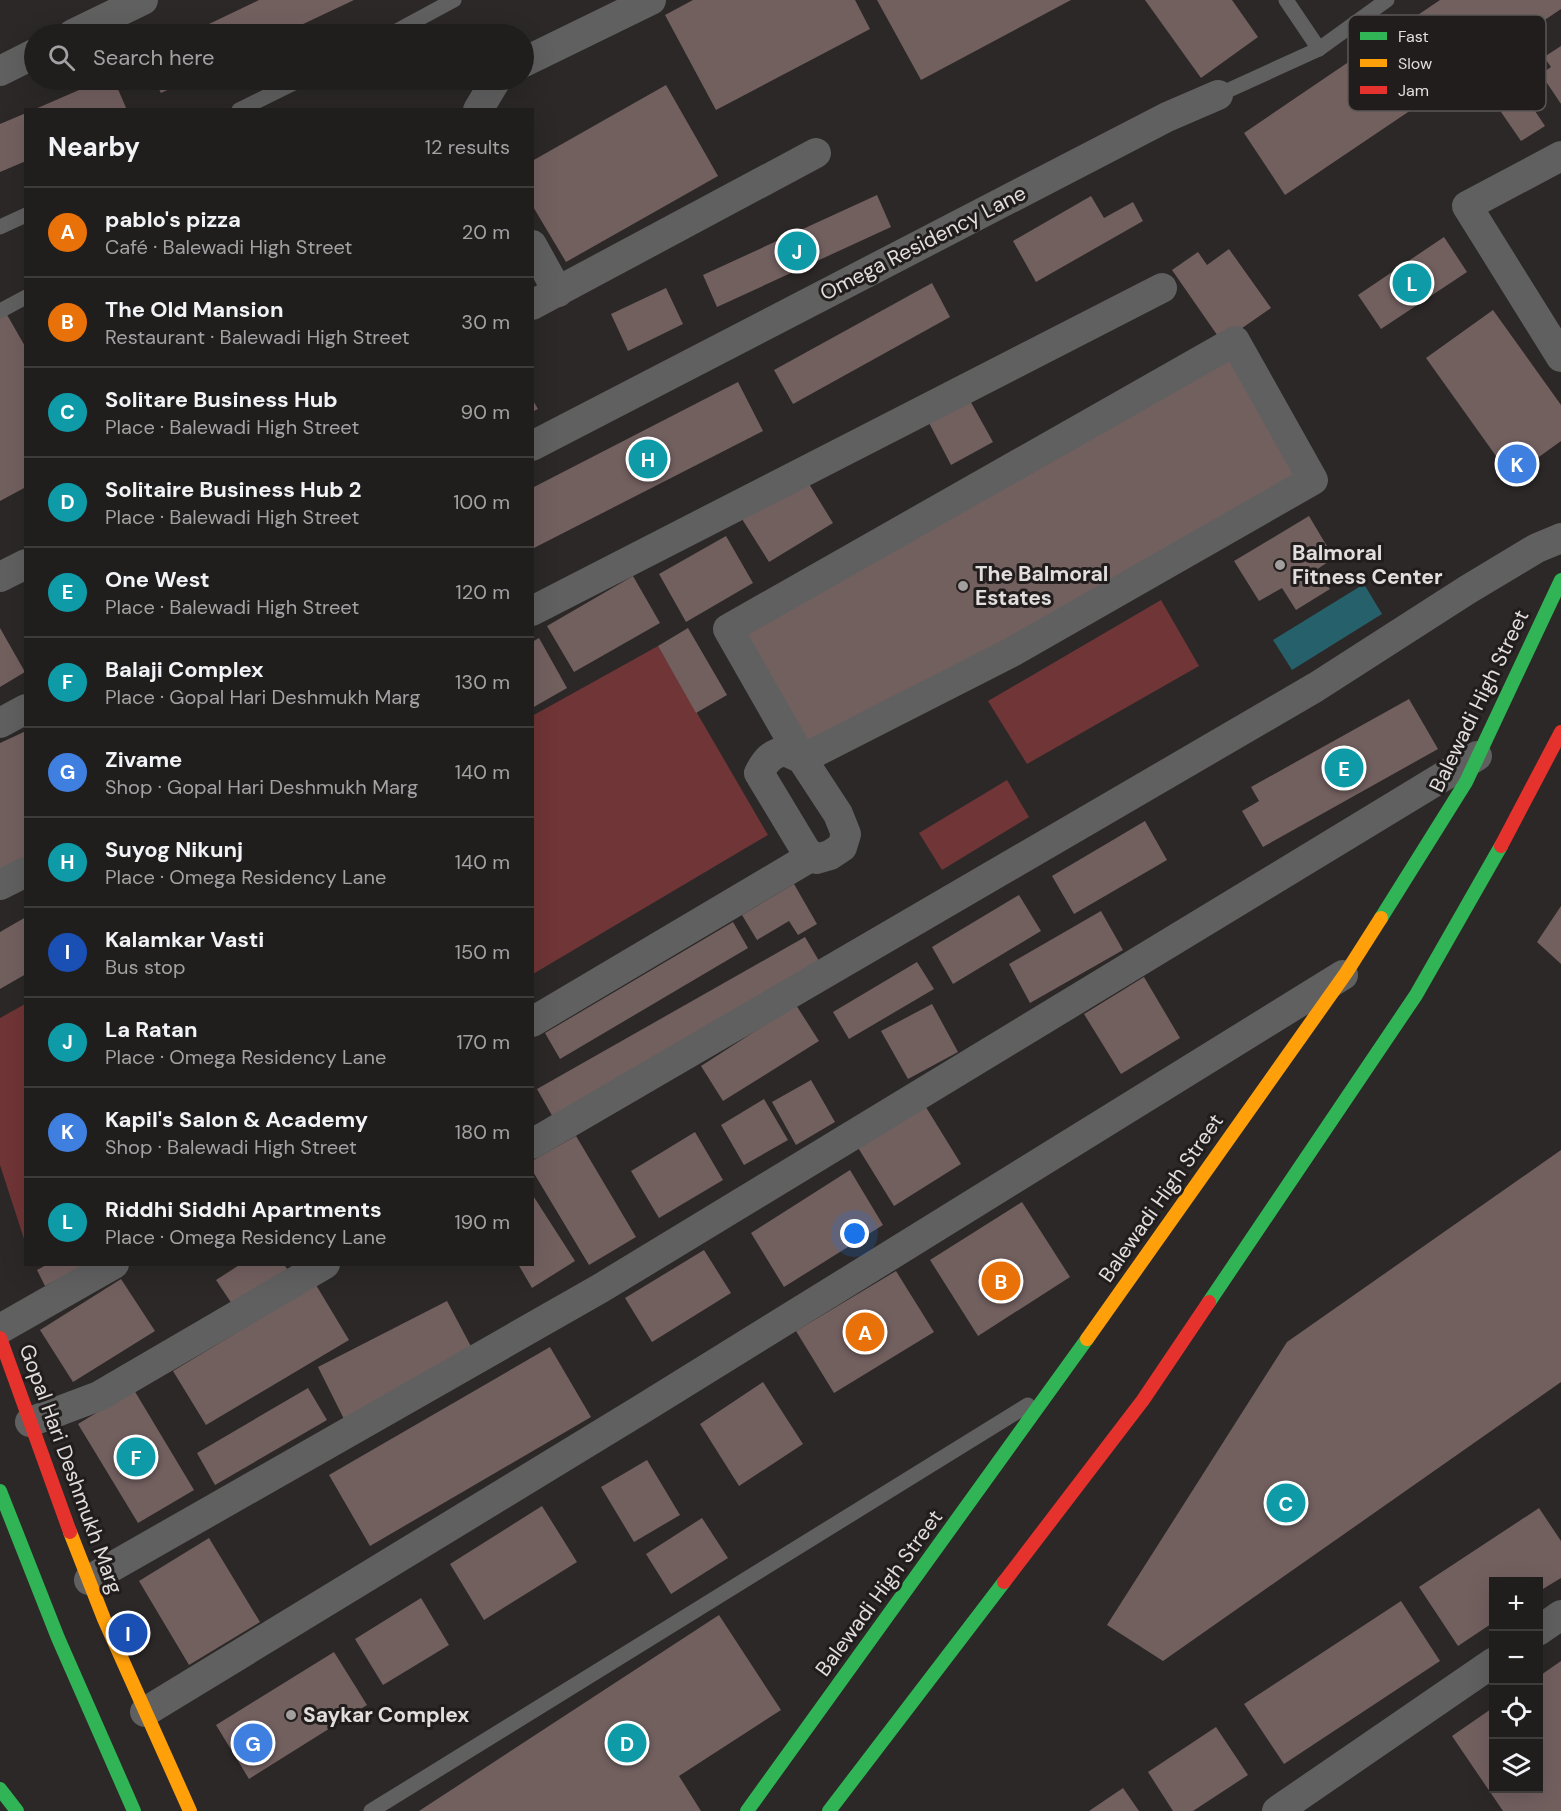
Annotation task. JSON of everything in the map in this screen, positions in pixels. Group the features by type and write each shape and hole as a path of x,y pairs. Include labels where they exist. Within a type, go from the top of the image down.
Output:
{"street":[{"path":"94,24 143,0"},
{"path":"534,57 651,0"},
{"path":"0,71 24,59"},
{"path":"479,108 490,90"},
{"name":"Omega Residency Lane","path":"534,445 1167,117 1218,94"},
{"path":"534,253 545,299 816,153"},
{"path":"1561,156 1467,206 1561,357"},
{"path":"534,610 1162,288"},
{"path":"802,759 785,751 773,753 759,773 806,851 816,859 830,855 842,847 846,834 838,814 802,759 728,629 1235,341 1313,480 1012,652 802,759"},
{"path":"534,1142 1316,687 1467,590 1538,548 1561,538"},
{"path":"0,577 24,565"},
{"name":"Balewadi High Street","path":"747,1811 1049,1393 1346,973 1466,782 1561,579"},
{"path":"0,723 24,710"},
{"path":"829,1811 1136,1409 1163,1370 1416,995 1521,811 1561,732"},
{"path":"88,1580 600,1288 1477,756"},
{"path":"534,1021 812,856"},
{"path":"0,885 24,873"},
{"path":"145,1712 1346,973"},
{"path":"0,1329 110,1266"},
{"path":"30,1422 99,1396 322,1266"},
{"name":"Gopal Hari Deshmukh Marg","path":"0,1338 88,1580 190,1811"},
{"path":"0,1491 58,1638 134,1811"},
{"path":"1543,1628 1561,1615"},
{"path":"1277,1811 1489,1665"},
{"path":"0,1789 17,1811"}],"lane":[{"path":"410,24 454,0"},
{"path":"1286,0 1319,49"},
{"name":"Omega Residency Lane","path":"1366,15 1387,0"},
{"name":"Omega Residency Lane","path":"1218,94 1319,49 1348,28"},
{"path":"243,108 280,90"},
{"path":"0,227 24,216"},
{"path":"0,311 24,298"},
{"path":"371,1811 1049,1393"}],"shaded area":[{"path":"1161,600 1199,666 1027,764 988,701"},
{"path":"658,646 768,835 534,973 534,715"},
{"path":"1007,780 1029,817 942,870 919,833"},
{"path":"24,1005 24,1239 0,1165 0,1018"}],"water":[{"path":"1364,584 1382,614 1292,670 1273,640"}],"building":[{"path":"259,0 354,0 303,24 209,24"},
{"path":"693,0 855,0 870,29 716,110 665,15"},
{"path":"877,0 1071,0 921,80"},
{"path":"1145,0 1232,0 1258,37 1201,78"},
{"path":"1440,0 1561,0 1561,9 1546,19 1546,15 1418,15"},
{"path":"1561,46 1561,104 1546,82 1546,70 1551,67 1546,56"},
{"path":"1348,62 1348,111 1410,111 1285,195 1244,133"},
{"path":"666,85 718,176 566,262 534,208 534,160"},
{"path":"79,90 118,90 126,108 38,108"},
{"path":"1535,111 1545,126 1521,141 1501,112"},
{"path":"24,114 24,162 0,172 0,124"},
{"path":"877,195 891,227 717,307 703,275"},
{"path":"1091,196 1104,218 1133,202 1143,221 1036,282 1013,241"},
{"path":"1444,237 1467,272 1381,329 1358,295"},
{"path":"1229,249 1271,308 1222,342 1172,270 1198,252 1207,265"},
{"path":"932,283 950,317 793,404 774,370"},
{"path":"666,288 683,324 628,351 611,314"},
{"path":"1493,310 1561,405 1561,441 1511,477 1426,358"},
{"path":"6,313 24,344 24,488 0,501 0,317"},
{"name":"The Balmoral Estates","path":"1231,357 1299,478 811,752 743,630"},
{"path":"738,382 763,431 534,548 534,487"},
{"path":"968,397 993,442 951,465 927,419"},
{"path":"806,479 833,523 769,562 742,519"},
{"name":"Balmoral Fitness Center","path":"1309,516 1334,558 1316,570 1330,589 1296,610 1282,588 1259,601 1234,561"},
{"path":"726,536 753,583 686,622 659,574"},
{"path":"633,576 660,623 574,672 547,626"},
{"path":"0,628 24,673 0,687"},
{"path":"688,628 727,695 696,713 658,646"},
{"path":"539,638 567,688 534,707 534,641"},
{"path":"1409,699 1438,749 1263,847 1242,811 1259,801 1251,787"},
{"path":"24,732 24,860 0,871 0,743"},
{"path":"1145,821 1167,860 1074,914 1052,876"},
{"path":"794,884 817,924 798,935 789,921 757,940 742,915"},
{"path":"1019,895 1041,931 953,984 932,947"},
{"path":"1561,906 1561,964 1537,942"},
{"path":"1101,911 1123,950 1030,1003 1009,964"},
{"path":"24,918 24,975 0,989 0,932"},
{"path":"733,922 748,948 560,1059 545,1033"},
{"path":"805,937 822,966 554,1119 537,1089"},
{"path":"917,962 934,989 849,1039 833,1012"},
{"path":"1144,977 1180,1038 1121,1074 1084,1014"},
{"path":"932,1004 958,1052 908,1079 881,1031"},
{"path":"796,1005 819,1041 723,1101 701,1066"},
{"path":"811,1080 835,1122 796,1145 772,1102"},
{"path":"764,1099 788,1140 744,1165 721,1125"},
{"path":"924,1104 961,1164 894,1206 857,1146"},
{"path":"695,1132 723,1180 659,1218 631,1171"},
{"path":"576,1136 636,1237 589,1265 534,1173 534,1160"},
{"path":"1561,1150 1561,1382 1163,1661 1107,1625 1287,1342"},
{"path":"850,1170 883,1225 784,1287 751,1233"},
{"path":"534,1197 575,1261 532,1288 519,1266 534,1266"},
{"path":"1022,1202 1070,1277 978,1336 930,1260"},
{"path":"704,1250 731,1293 652,1342 625,1298"},
{"path":"44,1266 83,1266 45,1286 37,1270"},
{"path":"238,1266 285,1266 289,1272 234,1307 216,1280"},
{"path":"896,1271 934,1332 834,1393 796,1331"},
{"path":"121,1279 155,1331 73,1382 40,1330"},
{"path":"316,1285 349,1340 206,1425 173,1371"},
{"path":"447,1301 475,1354 345,1421 318,1367"},
{"path":"550,1347 591,1417 370,1546 329,1475"},
{"path":"763,1382 803,1444 739,1486 700,1424"},
{"path":"308,1388 327,1420 215,1485 197,1453"},
{"path":"134,1390 194,1490 138,1523 78,1424"},
{"path":"647,1460 680,1515 634,1542 601,1487"},
{"path":"542,1506 577,1562 484,1620 450,1564"},
{"path":"1539,1508 1561,1541 1561,1578 1543,1589 1543,1577 1489,1577 1489,1625 1458,1646 1419,1587"},
{"path":"702,1518 728,1558 671,1594 646,1554"},
{"path":"209,1538 260,1622 189,1665 139,1581"},
{"path":"421,1598 449,1645 383,1685 355,1639"},
{"path":"1401,1601 1440,1661 1284,1764 1244,1704"},
{"path":"719,1615 781,1710 679,1776 701,1811 419,1811"},
{"name":"Saykar Complex","path":"334,1652 367,1705 249,1779 216,1725"},
{"path":"1561,1661 1561,1811 1503,1811 1491,1793 1543,1793 1543,1674"},
{"path":"1489,1710 1489,1790 1452,1736"},
{"path":"1216,1727 1248,1775 1193,1811 1173,1811 1148,1772"},
{"path":"1123,1788 1139,1811 1089,1811"}],"traffic: fast":[{"path":"1381,918 1466,782 1561,580"},
{"path":"1209,1302 1416,995 1501,846"},
{"path":"747,1811 1087,1339"},
{"path":"0,1491 58,1638 134,1811"},
{"path":"829,1811 1004,1582"},
{"path":"0,1789 17,1811"}],"traffic: slow":[{"path":"1087,1339 1346,973 1381,918"},
{"path":"70,1532 104,1619 190,1811"}],"traffic: jam":[{"path":"1501,846 1561,732"},
{"path":"1004,1582 1143,1400 1209,1302"},
{"path":"0,1338 70,1532"}],"place":[{"name":"La Ratan","path":"797,251"},
{"name":"Riddhi Siddhi Apartments","path":"1412,283"},
{"name":"Suyog Nikunj","path":"648,459"},
{"name":"Kapil's Salon & Academy","path":"1517,464"},
{"name":"Balmoral Fitness Center","path":"1280,565"},
{"name":"The Balmoral Estates","path":"963,586"},
{"name":"One West","path":"1344,768"},
{"name":"The Old Mansion","path":"1001,1281"},
{"name":"pablo's pizza","path":"865,1332"},
{"name":"Balaji Complex","path":"136,1457"},
{"name":"Solitare Business Hub","path":"1286,1503"},
{"name":"Kalamkar Vasti","path":"128,1633"},
{"name":"Saykar Complex","path":"291,1715"},
{"name":"Zivame","path":"253,1743"},
{"name":"Solitaire Business Hub 2","path":"627,1743"}]}
